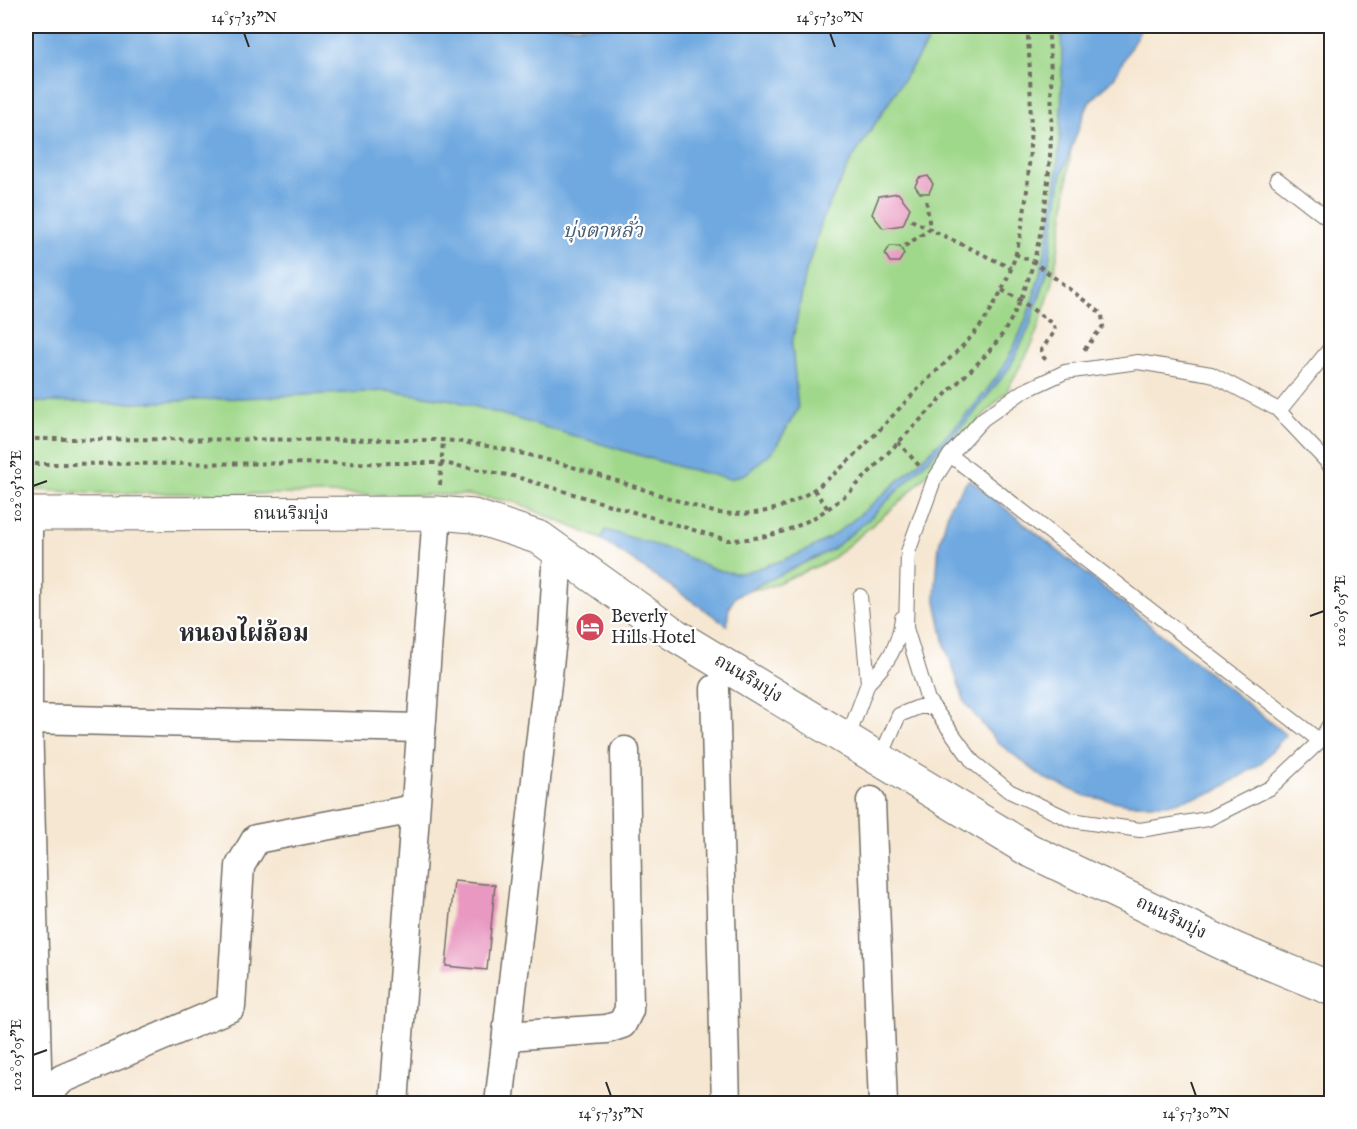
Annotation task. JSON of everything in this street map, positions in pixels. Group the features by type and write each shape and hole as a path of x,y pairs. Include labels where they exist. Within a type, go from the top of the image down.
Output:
{"main road":[{"name":"ถนนริมบุ่ง","path":"27,514 437,513 473,516 540,538 675,635 1029,850 1237,950 1332,989"}],"street":[{"path":"394,1104 437,513"},
{"path":"27,514 28,719 38,1104"},
{"path":"499,1104 553,631 558,551"},
{"path":"715,689 726,1104"},
{"path":"28,719 421,728"},
{"path":"507,1036 607,1029 622,1024 629,1010 625,752"},
{"path":"871,801 883,1104"},
{"path":"38,1104 62,1078 231,1006 240,867 255,838 414,809"}],"lane":[{"path":"1277,179 1332,222"},
{"path":"1279,411 1332,346"},
{"path":"1332,470 1279,411 1211,374 1138,362 1065,372 1022,392 992,412 950,455 930,491 908,552 906,628 928,700 973,762 1009,791 1071,820 1140,830 1208,819 1270,788 1320,741 1332,720"},
{"path":"950,455 1320,741"},
{"path":"847,740 868,683 883,668 895,649 901,630 907,573"},
{"path":"860,596 868,683"},
{"path":"880,759 899,715 919,707 933,707"}],"path":[{"path":"1027,26 1030,116 1024,203 1015,254 1002,290 979,327 833,474 814,490 767,512 742,515 717,513 525,454 479,444 443,440 27,439 27,464 442,463 513,476 727,540 753,540 779,535 804,525 829,510 992,349 1004,332 1020,300 1034,262 1048,164 1051,116 1048,26"},
{"path":"926,198 930,229"},
{"path":"911,220 1011,268"},
{"path":"905,246 930,229"},
{"path":"1002,290 1029,306 1056,328 1041,350 1041,354 1065,372 1103,326 1102,314 1034,262 1015,254"},
{"path":"442,463 443,440"},
{"path":"898,442 922,469"},
{"path":"814,490 829,510"}],"green space":[{"name":"บุ่งตาหลั่ว","path":"26,26 1075,26 1071,147 1064,215 1052,286 1033,343 1006,392 901,501 829,561 766,588 735,590 653,561 514,502 467,495 87,493 26,489"}],"water":[{"name":"บุ่งตาหลั่ว","path":"26,26 938,26 851,161 824,215 806,272 792,344 798,409 774,450 747,473 730,479 679,467 453,400 387,391 138,403 26,402"},
{"path":"1061,26 1129,26 1140,30 1114,78 1089,103 1062,174 1047,273 1029,328 1010,367 972,416 870,518 833,549 736,596 729,607 727,625 601,539 606,530 730,572 745,572 783,560 825,540 850,523 912,469 966,415 1008,358 1025,322 1038,283 1047,240 1059,152"},
{"path":"969,479 1286,735 1260,764 1215,792 1167,804 1129,804 1086,796 1044,778 997,742 965,703 945,645 935,596 939,545 950,505"}],"building":[{"path":"928,176 933,184 929,193 920,193 915,186 919,178"},
{"path":"898,193 910,208 903,225 883,228 872,214 879,196"},
{"path":"890,246 900,246 904,254 899,262 890,262 885,254"},
{"path":"454,881 495,885 487,970 446,966"}],"place":[{"name":"Beverly Hills Hotel","path":"590,627"}],"district":[{"name":"หนองไผ่ล้อม","path":"244,634"}]}
